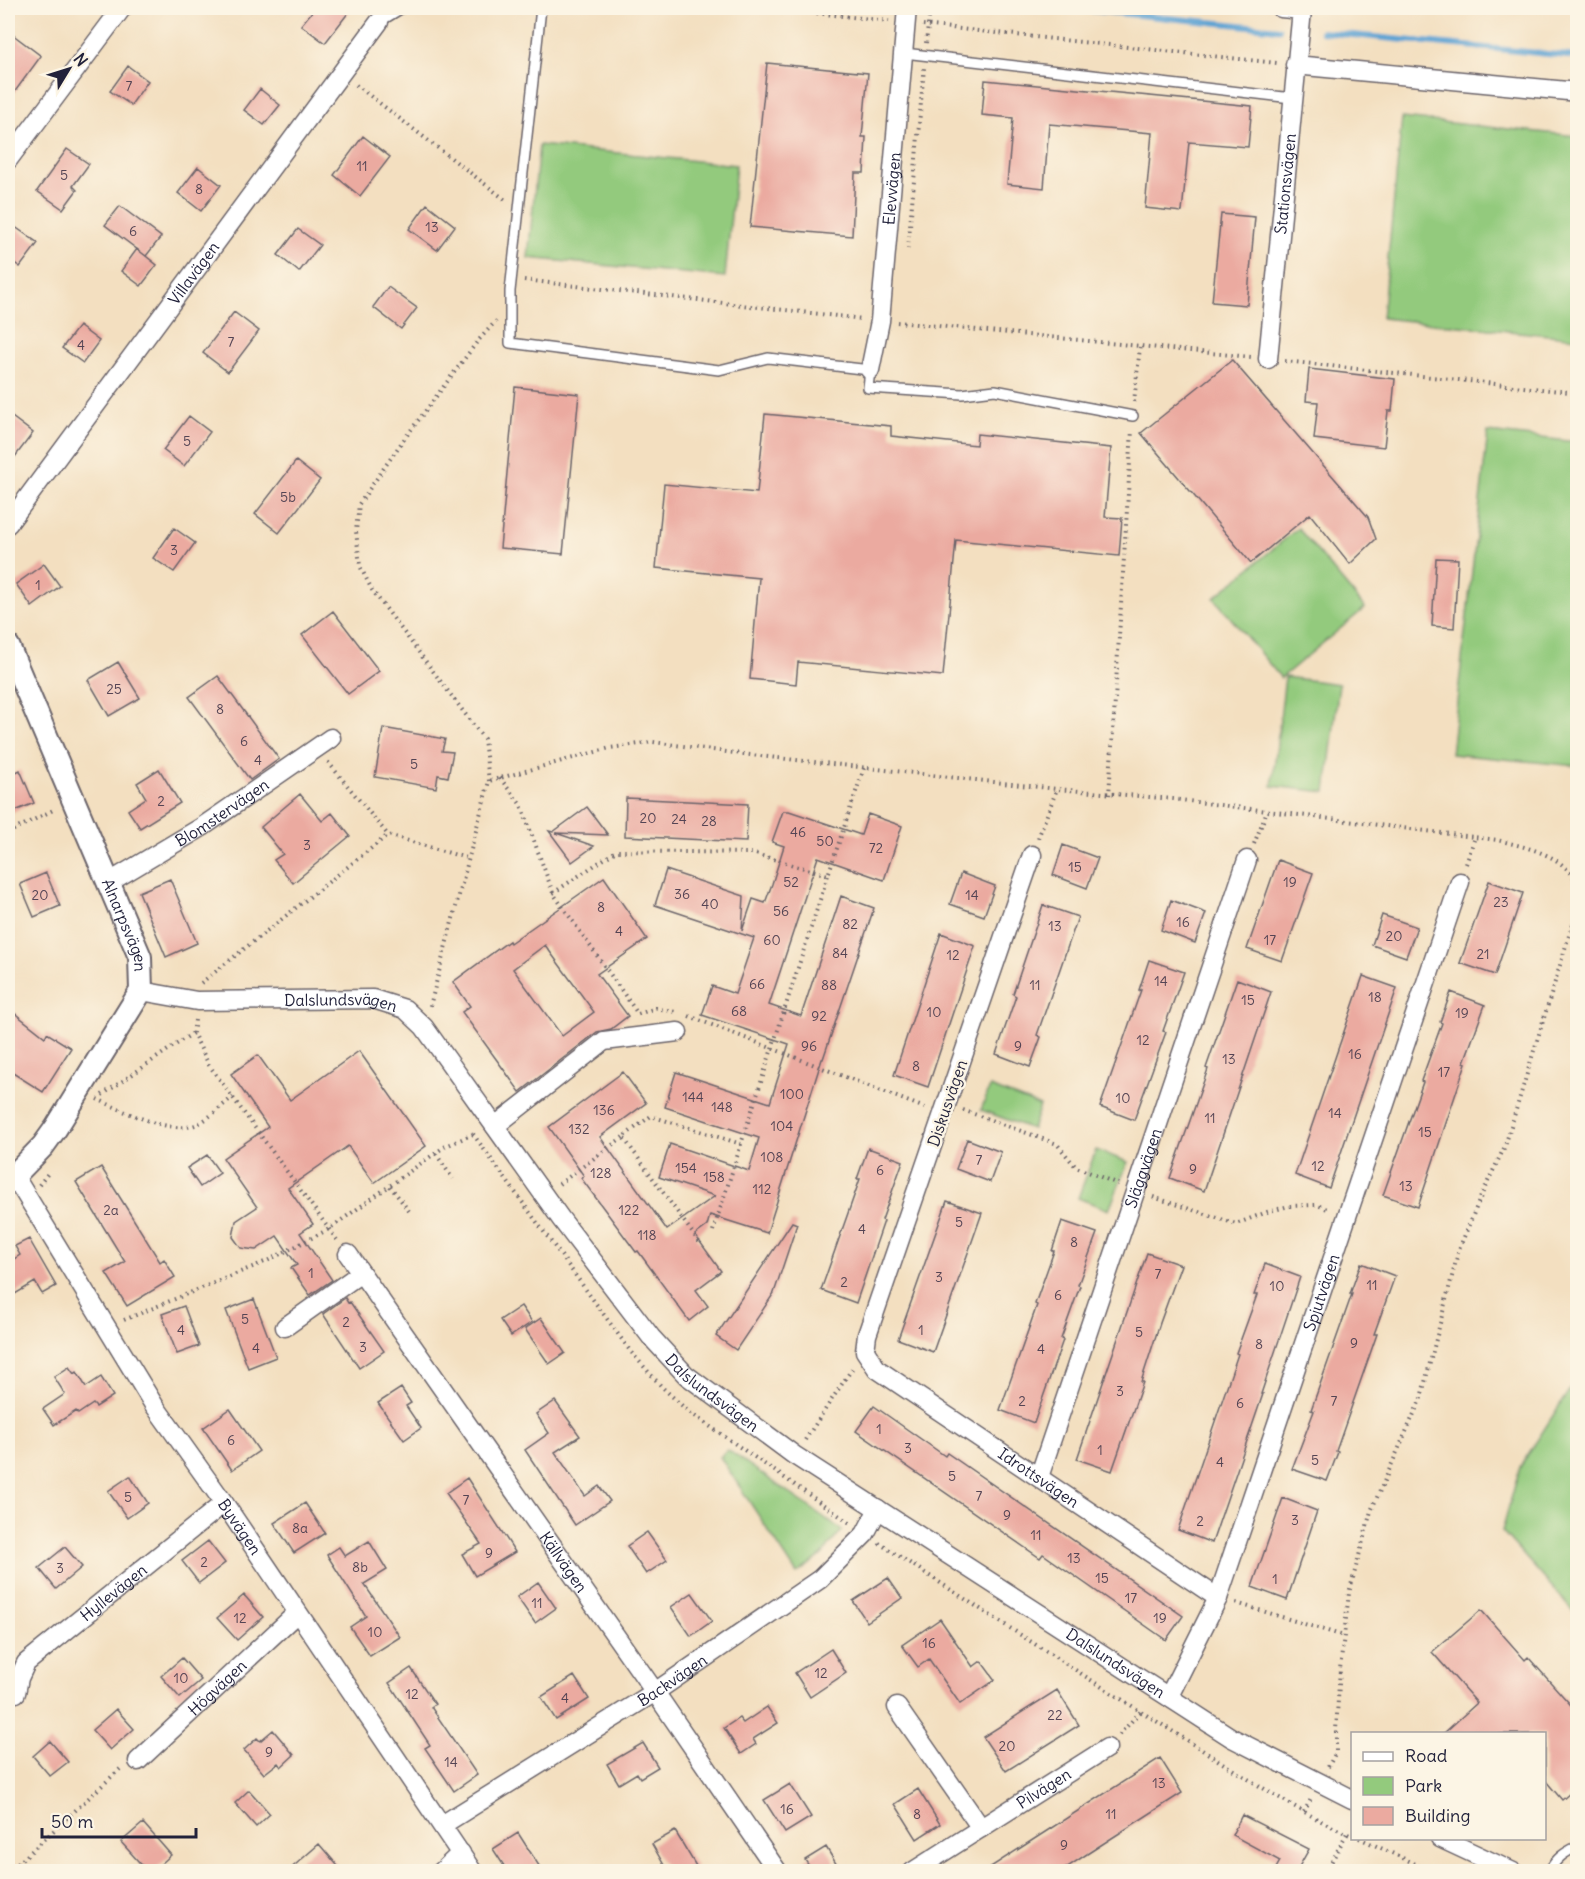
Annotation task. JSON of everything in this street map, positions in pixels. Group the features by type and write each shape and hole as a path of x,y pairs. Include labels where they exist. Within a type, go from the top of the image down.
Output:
{"street":[{"path":"8,160 122,8"},
{"name":"Stationsvägen","path":"1269,359 1302,10 1281,8"},
{"name":"Elevvägen","path":"870,370 880,321 907,15"},
{"name":"Villavägen","path":"8,524 379,22"},
{"path":"1295,65 1578,92"},
{"name":"Alnarpsvägen","path":"8,646 140,957 141,992 56,1128 43,1146 11,1179"},
{"name":"Blomstervägen","path":"108,883 202,827 324,743"},
{"name":"Diskusvägen","path":"865,1351 867,1335 1032,855"},
{"name":"Släggvägen","path":"1039,1477 1247,860"},
{"name":"Spjutvägen","path":"1169,1696 1218,1598 1460,882"},
{"name":"Dalslundsvägen","path":"141,992 197,1001 373,999 405,1010 424,1027 544,1195 651,1337 686,1375 794,1455 1232,1738 1319,1784 1351,1798"},
{"path":"495,1126 604,1041 678,1032"},
{"name":"Byvägen","path":"11,1179 27,1198 154,1405 224,1503 473,1872"},
{"name":"Källvägen","path":"348,1254 655,1692 778,1872"},
{"path":"285,1327 361,1273"},
{"name":"Idrottsvägen","path":"865,1351 877,1369 1218,1598"},
{"name":"Hyllevägen","path":"16,1693 19,1678 26,1663 224,1503"},
{"name":"Backvägen","path":"442,1825 655,1692 820,1579 865,1534 878,1509"},
{"name":"Högvägen","path":"138,1761 297,1614"},
{"path":"897,1707 981,1828"},
{"name":"Pilvägen","path":"912,1872 1107,1748"},
{"path":"1442,1840 1513,1872"},
{"path":"441,1872 461,1853"}],"lane":[{"path":"379,22 402,8"},
{"path":"541,8 510,304 510,343 718,370 768,358 870,370 868,388 962,394 995,390 1133,416"},
{"path":"904,53 1292,98"},
{"path":"1549,1872 1560,1856 1578,1846"}],"path":[{"path":"769,8 907,15 928,25 1295,65"},
{"path":"907,253 930,8"},
{"path":"341,74 519,210"},
{"path":"424,1027 489,781 484,739 372,590 360,566 356,531 359,504 441,389 510,304"},
{"path":"901,323 902,311"},
{"path":"1109,795 1133,416 1140,346"},
{"path":"1269,359 1578,393"},
{"path":"489,781 610,748 653,742 1109,795 1173,799 1497,840 1536,850 1563,865 1575,879 1578,888"},
{"path":"324,743 388,836"},
{"path":"713,1231 864,768"},
{"path":"500,777 521,805 553,893 638,1014 656,1008 681,1014 943,1115"},
{"path":"1032,855 1057,789"},
{"path":"8,833 74,800"},
{"path":"1247,860 1266,811"},
{"path":"1460,882 1475,837"},
{"path":"553,893 616,851 752,853 828,875"},
{"path":"1304,1812 1336,1752 1336,1720 1349,1593 1371,1511 1420,1398 1459,1249 1505,1146 1578,906"},
{"path":"90,1105 193,1033"},
{"path":"97,1098 125,1111 168,1126 185,1128 198,1124 233,1097"},
{"path":"544,1195 651,1116 741,1144"},
{"path":"107,1328 267,1261 329,1229 436,1154 473,1134 495,1126"},
{"path":"623,1137 699,1242"},
{"path":"436,1154 453,1179"},
{"path":"27,1198 51,1169"},
{"path":"390,1186 409,1211"},
{"path":"794,1455 865,1351"},
{"path":"1218,1598 1344,1636"},
{"path":"1107,1748 1141,1712"},
{"path":"9,1872 125,1764 138,1761"},
{"path":"1326,1872 1347,1833"},
{"path":"1361,1840 1433,1872"}],"green space":[{"path":"1402,118 1577,136 1577,338 1382,318"},
{"path":"539,145 736,165 725,277 528,258"},
{"path":"1488,432 1577,442 1577,766 1451,754"},
{"path":"1298,528 1365,608 1281,678 1214,598"},
{"path":"1285,677 1339,684 1326,792 1272,786"},
{"path":"990,1087 1040,1106 1032,1129 981,1110"},
{"path":"1096,1150 1128,1162 1109,1210 1078,1198"},
{"path":"1577,1378 1577,1615 1502,1531 1520,1467"},
{"path":"728,1450 842,1530 822,1555 797,1574 720,1457"}],"building":[{"path":"315,8 352,8 325,43 301,25"},
{"path":"8,31 41,56 8,101"},
{"path":"767,63 868,73 862,137 866,137 864,173 855,173 852,236 750,227"},
{"path":"128,66 148,81 131,105 110,91"},
{"path":"985,80 1252,106 1248,147 1189,142 1182,212 1145,208 1152,133 1049,124 1044,188 1007,184 1013,118 982,115"},
{"path":"260,89 280,105 264,125 244,110"},
{"path":"363,136 390,157 360,196 334,175"},
{"path":"67,149 89,164 73,186 77,190 63,209 37,191"},
{"path":"198,167 221,185 201,211 178,193"},
{"path":"427,204 455,226 437,250 409,229"},
{"path":"120,206 161,237 146,256 105,225"},
{"path":"1221,214 1255,217 1247,305 1212,302"},
{"path":"8,222 38,243 20,267 8,258"},
{"path":"298,229 320,245 299,272 278,255"},
{"path":"137,249 157,265 141,286 121,271"},
{"path":"388,287 417,308 401,329 373,307"},
{"path":"234,312 259,331 228,372 203,353"},
{"path":"79,326 99,341 83,363 62,348"},
{"path":"1232,360 1368,517 1376,539 1350,564 1310,514 1251,563 1141,433"},
{"path":"1309,369 1395,379 1392,411 1388,411 1384,447 1314,439 1318,402 1306,401"},
{"path":"515,387 579,394 563,554 500,548"},
{"path":"8,414 33,433 8,466"},
{"path":"765,414 891,426 891,436 976,445 977,434 1111,448 1105,517 1122,518 1119,556 956,540 943,676 798,662 796,684 750,679 759,578 656,568 664,484 757,493"},
{"path":"189,416 210,432 184,466 163,450"},
{"path":"296,461 320,480 279,533 255,514"},
{"path":"174,528 195,543 174,572 153,558"},
{"path":"1436,558 1458,559 1454,628 1432,626"},
{"path":"44,564 60,586 32,607 16,584"},
{"path":"333,611 379,671 348,694 302,635"},
{"path":"118,662 140,698 109,716 88,680"},
{"path":"218,676 279,759 250,780 189,697"},
{"path":"383,728 445,739 442,751 453,752 448,777 438,775 436,788 375,777"},
{"path":"159,769 180,803 140,828 128,810 146,798 137,783"},
{"path":"20,770 34,803 8,814 8,776"},
{"path":"300,794 322,821 332,813 350,836 293,883 274,860 283,854 261,827"},
{"path":"626,798 748,804 746,842 625,836"},
{"path":"587,807 608,835 556,833 594,846 572,862 549,831 553,832"},
{"path":"783,811 861,835 868,814 902,826 884,880 818,857 769,1005 801,1016 841,896 874,908 822,1059 767,1233 710,1215 707,1226 695,1235 721,1271 696,1290 708,1306 689,1321 581,1178 584,1176 549,1127 623,1072 646,1103 600,1137 667,1230 715,1196 659,1177 670,1144 749,1171 759,1138 665,1107 676,1072 770,1103 789,1044 702,1015 712,986 735,994 754,938 655,905 666,870 744,896 742,931 753,899 765,903 772,884 784,846 772,842"},
{"path":"1063,845 1098,858 1087,888 1053,875"},
{"path":"1278,860 1313,873 1282,961 1247,949"},
{"path":"46,873 60,906 34,917 20,884"},
{"path":"961,873 995,886 984,916 950,904"},
{"path":"604,877 647,939 597,974 628,1016 611,1029 597,1032 520,1092 462,1012 470,1006 453,982 509,941 510,943","holes":["545,945 594,1012 562,1036 513,969"]},
{"path":"170,879 197,943 166,957 139,892"},
{"path":"1489,881 1523,893 1495,975 1460,963"},
{"path":"1171,900 1206,913 1195,943 1161,930"},
{"path":"1043,905 1078,917 1037,1035 1041,1037 1030,1067 996,1054 1016,996 1013,994"},
{"path":"1382,915 1417,927 1406,957 1372,945"},
{"path":"941,933 975,946 928,1087 894,1075"},
{"path":"1149,960 1184,972 1163,1031 1166,1032 1134,1120 1100,1107 1141,990 1139,990"},
{"path":"1363,976 1397,988 1329,1188 1295,1175"},
{"path":"1237,979 1271,992 1204,1191 1170,1178"},
{"path":"1451,992 1485,1005 1464,1062 1466,1063 1418,1207 1383,1195 1423,1082 1421,1081"},
{"path":"8,1008 45,1037 47,1033 71,1048 43,1092 8,1070"},
{"path":"359,1051 426,1146 374,1183 348,1146 288,1188 313,1224 300,1233 332,1280 310,1295 291,1268 297,1265 277,1236 256,1250 241,1248 233,1237 236,1221 257,1207 223,1158 268,1127 231,1074 258,1055 290,1100"},
{"path":"967,1139 1001,1152 990,1182 956,1169"},
{"path":"868,1148 903,1161 856,1303 821,1290 860,1179 857,1179"},
{"path":"207,1155 220,1173 200,1187 187,1168"},
{"path":"101,1167 160,1262 164,1259 175,1277 127,1306 106,1273 125,1262 76,1182"},
{"path":"947,1201 982,1213 933,1352 898,1339"},
{"path":"1062,1221 1097,1233 1034,1423 1000,1410 1037,1305 1035,1304"},
{"path":"792,1222 797,1224 774,1293 736,1350 716,1336"},
{"path":"29,1239 56,1286 42,1294 35,1282 15,1294 8,1281 8,1263 20,1255 15,1246"},
{"path":"1147,1253 1181,1265 1112,1471 1077,1459"},
{"path":"1361,1263 1395,1276 1327,1481 1292,1469 1314,1411 1311,1410"},
{"path":"1265,1264 1300,1277 1212,1543 1178,1530 1238,1354 1236,1353 1257,1295 1254,1295"},
{"path":"345,1298 384,1351 359,1368 323,1314"},
{"path":"254,1299 276,1357 248,1368 226,1310"},
{"path":"184,1306 199,1346 177,1354 162,1314"},
{"path":"521,1306 532,1322 511,1336 500,1320"},
{"path":"541,1318 565,1353 549,1364 525,1329"},
{"path":"69,1367 74,1374 77,1372 86,1387 101,1377 113,1396 96,1407 93,1404 78,1414 76,1411 54,1425 43,1409 65,1394 54,1377"},
{"path":"401,1388 411,1403 406,1406 421,1428 404,1440 378,1403"},
{"path":"555,1401 580,1436 555,1452 585,1496 599,1486 610,1501 575,1525 525,1450 549,1433 536,1414"},
{"path":"874,1406 945,1456 947,1453 1183,1616 1166,1640 1043,1554 1040,1558 856,1431"},
{"path":"230,1409 259,1451 232,1470 203,1428"},
{"path":"130,1476 148,1503 127,1518 108,1491"},
{"path":"467,1478 515,1552 475,1576 462,1554 481,1544 446,1493"},
{"path":"1283,1498 1317,1511 1287,1600 1252,1587"},
{"path":"305,1503 325,1533 294,1553 274,1523"},
{"path":"647,1532 667,1560 646,1574 627,1546"},
{"path":"208,1541 225,1563 199,1583 182,1561"},
{"path":"369,1541 387,1570 364,1584 400,1637 370,1656 350,1627 366,1616 327,1555 339,1547 345,1556"},
{"path":"65,1547 82,1567 56,1589 39,1568"},
{"path":"888,1578 902,1598 867,1622 853,1601"},
{"path":"538,1582 556,1608 535,1623 517,1597"},
{"path":"692,1593 712,1621 691,1636 671,1607"},
{"path":"244,1595 263,1617 237,1640 217,1618"},
{"path":"1481,1610 1525,1660 1528,1657 1578,1713 1578,1786 1562,1800 1546,1781 1546,1732 1445,1732 1477,1703 1432,1652"},
{"path":"940,1619 973,1667 981,1661 995,1680 960,1704 929,1659 918,1667 902,1645"},
{"path":"831,1649 846,1673 810,1697 795,1673"},
{"path":"182,1658 201,1680 180,1698 161,1676"},
{"path":"411,1668 435,1704 431,1707 477,1775 454,1791 425,1748 430,1745 389,1683"},
{"path":"574,1676 589,1699 556,1720 541,1697"},
{"path":"1057,1690 1079,1725 1006,1771 983,1737"},
{"path":"767,1707 778,1723 753,1739 756,1744 741,1754 724,1728 739,1718 743,1723"},
{"path":"116,1709 134,1729 110,1750 92,1730"},
{"path":"273,1730 294,1755 281,1767 278,1763 264,1774 244,1750 257,1738 260,1741"},
{"path":"50,1741 68,1762 50,1776 33,1756"},
{"path":"643,1743 658,1767 640,1778 637,1773 619,1784 607,1764"},
{"path":"1160,1758 1182,1793 1060,1872 983,1872"},
{"path":"790,1784 811,1817 785,1833 764,1800"},
{"path":"918,1789 940,1824 917,1839 895,1804"},
{"path":"249,1790 270,1814 256,1827 235,1803"},
{"path":"1242,1815 1309,1849 1296,1872 1274,1872 1280,1861 1232,1835"},
{"path":"143,1823 171,1855 152,1872 148,1872 121,1842"},
{"path":"675,1831 696,1866 685,1872 668,1872 652,1844"},
{"path":"518,1833 543,1872 508,1872 493,1849"},
{"path":"319,1844 343,1872 287,1872"},
{"path":"826,1847 841,1872 813,1872 805,1860"}],"waterway":[{"path":"1069,8 1279,29"},
{"path":"1322,32 1578,57"}]}
